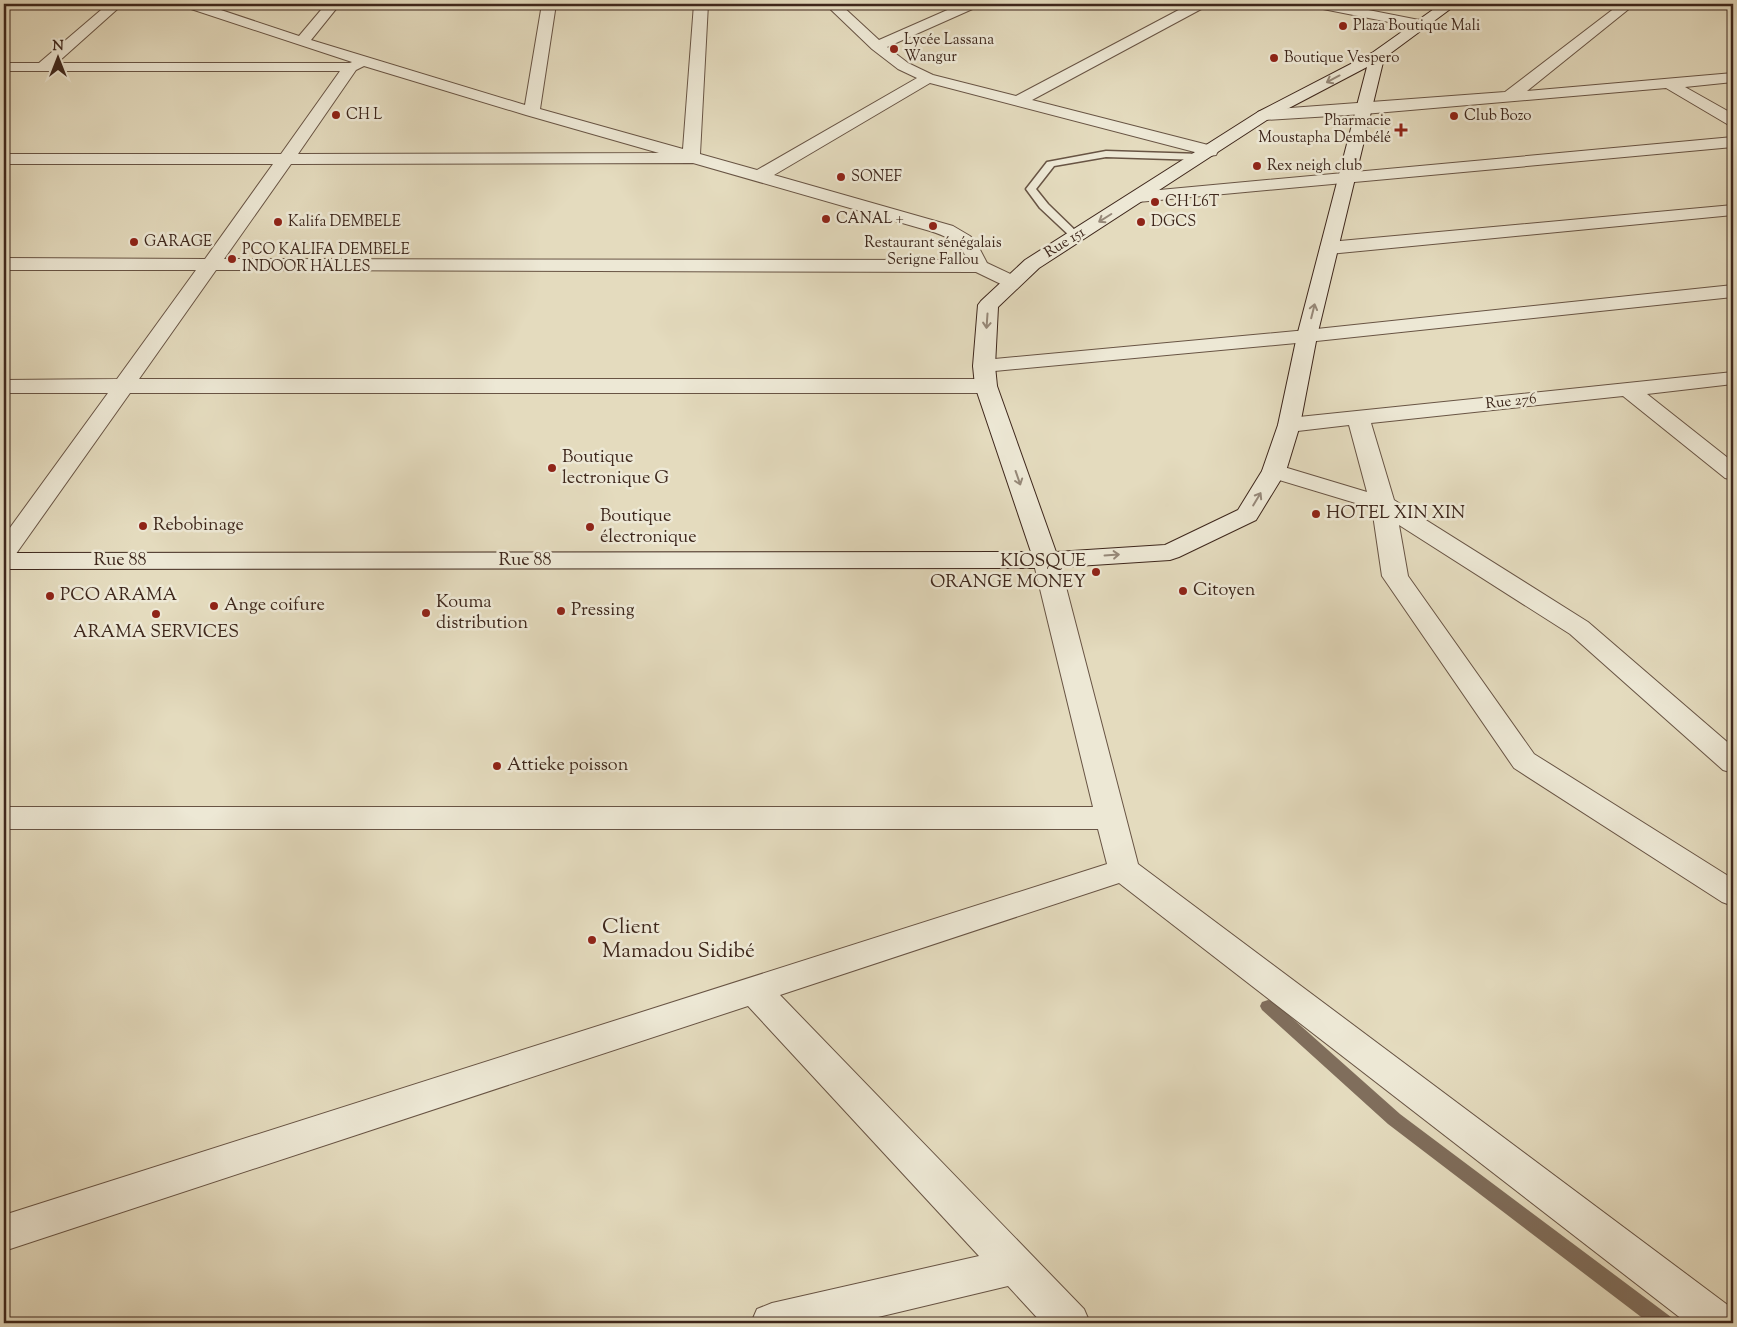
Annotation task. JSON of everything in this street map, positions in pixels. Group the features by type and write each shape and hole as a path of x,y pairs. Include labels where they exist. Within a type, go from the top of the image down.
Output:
{"street":[{"path":"43,67 116,4"},
{"path":"190,4 360,64 916,220 959,235 976,252 979,266"},
{"path":"302,42 333,4"},
{"path":"532,112 549,4"},
{"path":"691,158 700,4"},
{"path":"832,4 877,46 903,66 928,78 1018,101 1205,154"},
{"path":"877,46 972,4"},
{"path":"1018,101 1200,4"},
{"path":"1318,4 1419,24"},
{"name":"Rue 151","path":"1124,870 1046,560 985,376 988,305 1032,264 1264,115 1377,56 1419,24 1450,4"},
{"path":"1509,97 1628,4"},
{"name":"Rue 88","path":"4,561 1046,560 1170,552 1247,516 1274,471 1289,425 1307,336 1377,56"},
{"path":"4,67 360,64"},
{"path":"4,553 285,159 360,64"},
{"path":"761,175 928,78"},
{"path":"1264,115 1364,109 1733,78"},
{"path":"1668,83 1733,121"},
{"path":"1138,197 1733,142"},
{"path":"4,159 691,158"},
{"path":"1329,248 1733,210"},
{"path":"4,264 979,266 1012,282"},
{"path":"4,386 985,376 1307,336 1733,291"},
{"name":"Rue 276","path":"1289,425 1733,378"},
{"path":"1628,389 1733,473"},
{"path":"1358,418 1383,504 1395,576 1524,761 1733,894"},
{"path":"1274,471 1383,504 1579,628 1733,763"},
{"path":"4,818 1110,818"},
{"path":"4,1232 1124,870 1719,1323"},
{"path":"754,990 1069,1323"},
{"path":"772,1323 1015,1266"}],"lane":[{"path":"1076,236 1044,206 1030,189 1051,164 1106,154 1205,154"}],"waterway":[{"path":"1268,1006 1394,1119 1664,1323"}],"place":[{"name":"Plaza Boutique Mali","path":"1343,26"},
{"name":"Lycée Lassana Wangur","path":"894,49"},
{"name":"Boutique Vespero","path":"1274,58"},
{"name":"CH L","path":"336,115"},
{"name":"Club Bozo","path":"1454,116"},
{"name":"Pharmacie Moustapha Dembélé","path":"1401,130"},
{"name":"Rex neigh club","path":"1257,166"},
{"name":"SONEF","path":"841,177"},
{"name":"CH L6T","path":"1155,202"},
{"name":"CANAL +","path":"826,219"},
{"name":"Kalifa DEMBELE","path":"278,222"},
{"name":"DGCS","path":"1141,222"},
{"name":"Restaurant sénégalais Serigne Fallou","path":"933,226"},
{"name":"GARAGE","path":"134,242"},
{"name":"PCO KALIFA DEMBELE INDOOR HALLES","path":"232,259"},
{"name":"Boutique lectronique G","path":"552,468"},
{"name":"HOTEL XIN XIN","path":"1316,514"},
{"name":"Rebobinage","path":"143,526"},
{"name":"Boutique électronique","path":"590,527"},
{"name":"KIOSQUE ORANGE MONEY","path":"1096,572"},
{"name":"Citoyen","path":"1183,591"},
{"name":"PCO ARAMA","path":"50,596"},
{"name":"Ange coifure","path":"214,606"},
{"name":"Pressing","path":"561,611"},
{"name":"Kouma distribution","path":"426,613"},
{"name":"ARAMA SERVICES","path":"156,614"},
{"name":"Attieke poisson","path":"497,766"},
{"name":"Client Mamadou Sidibé","path":"592,940"}]}
